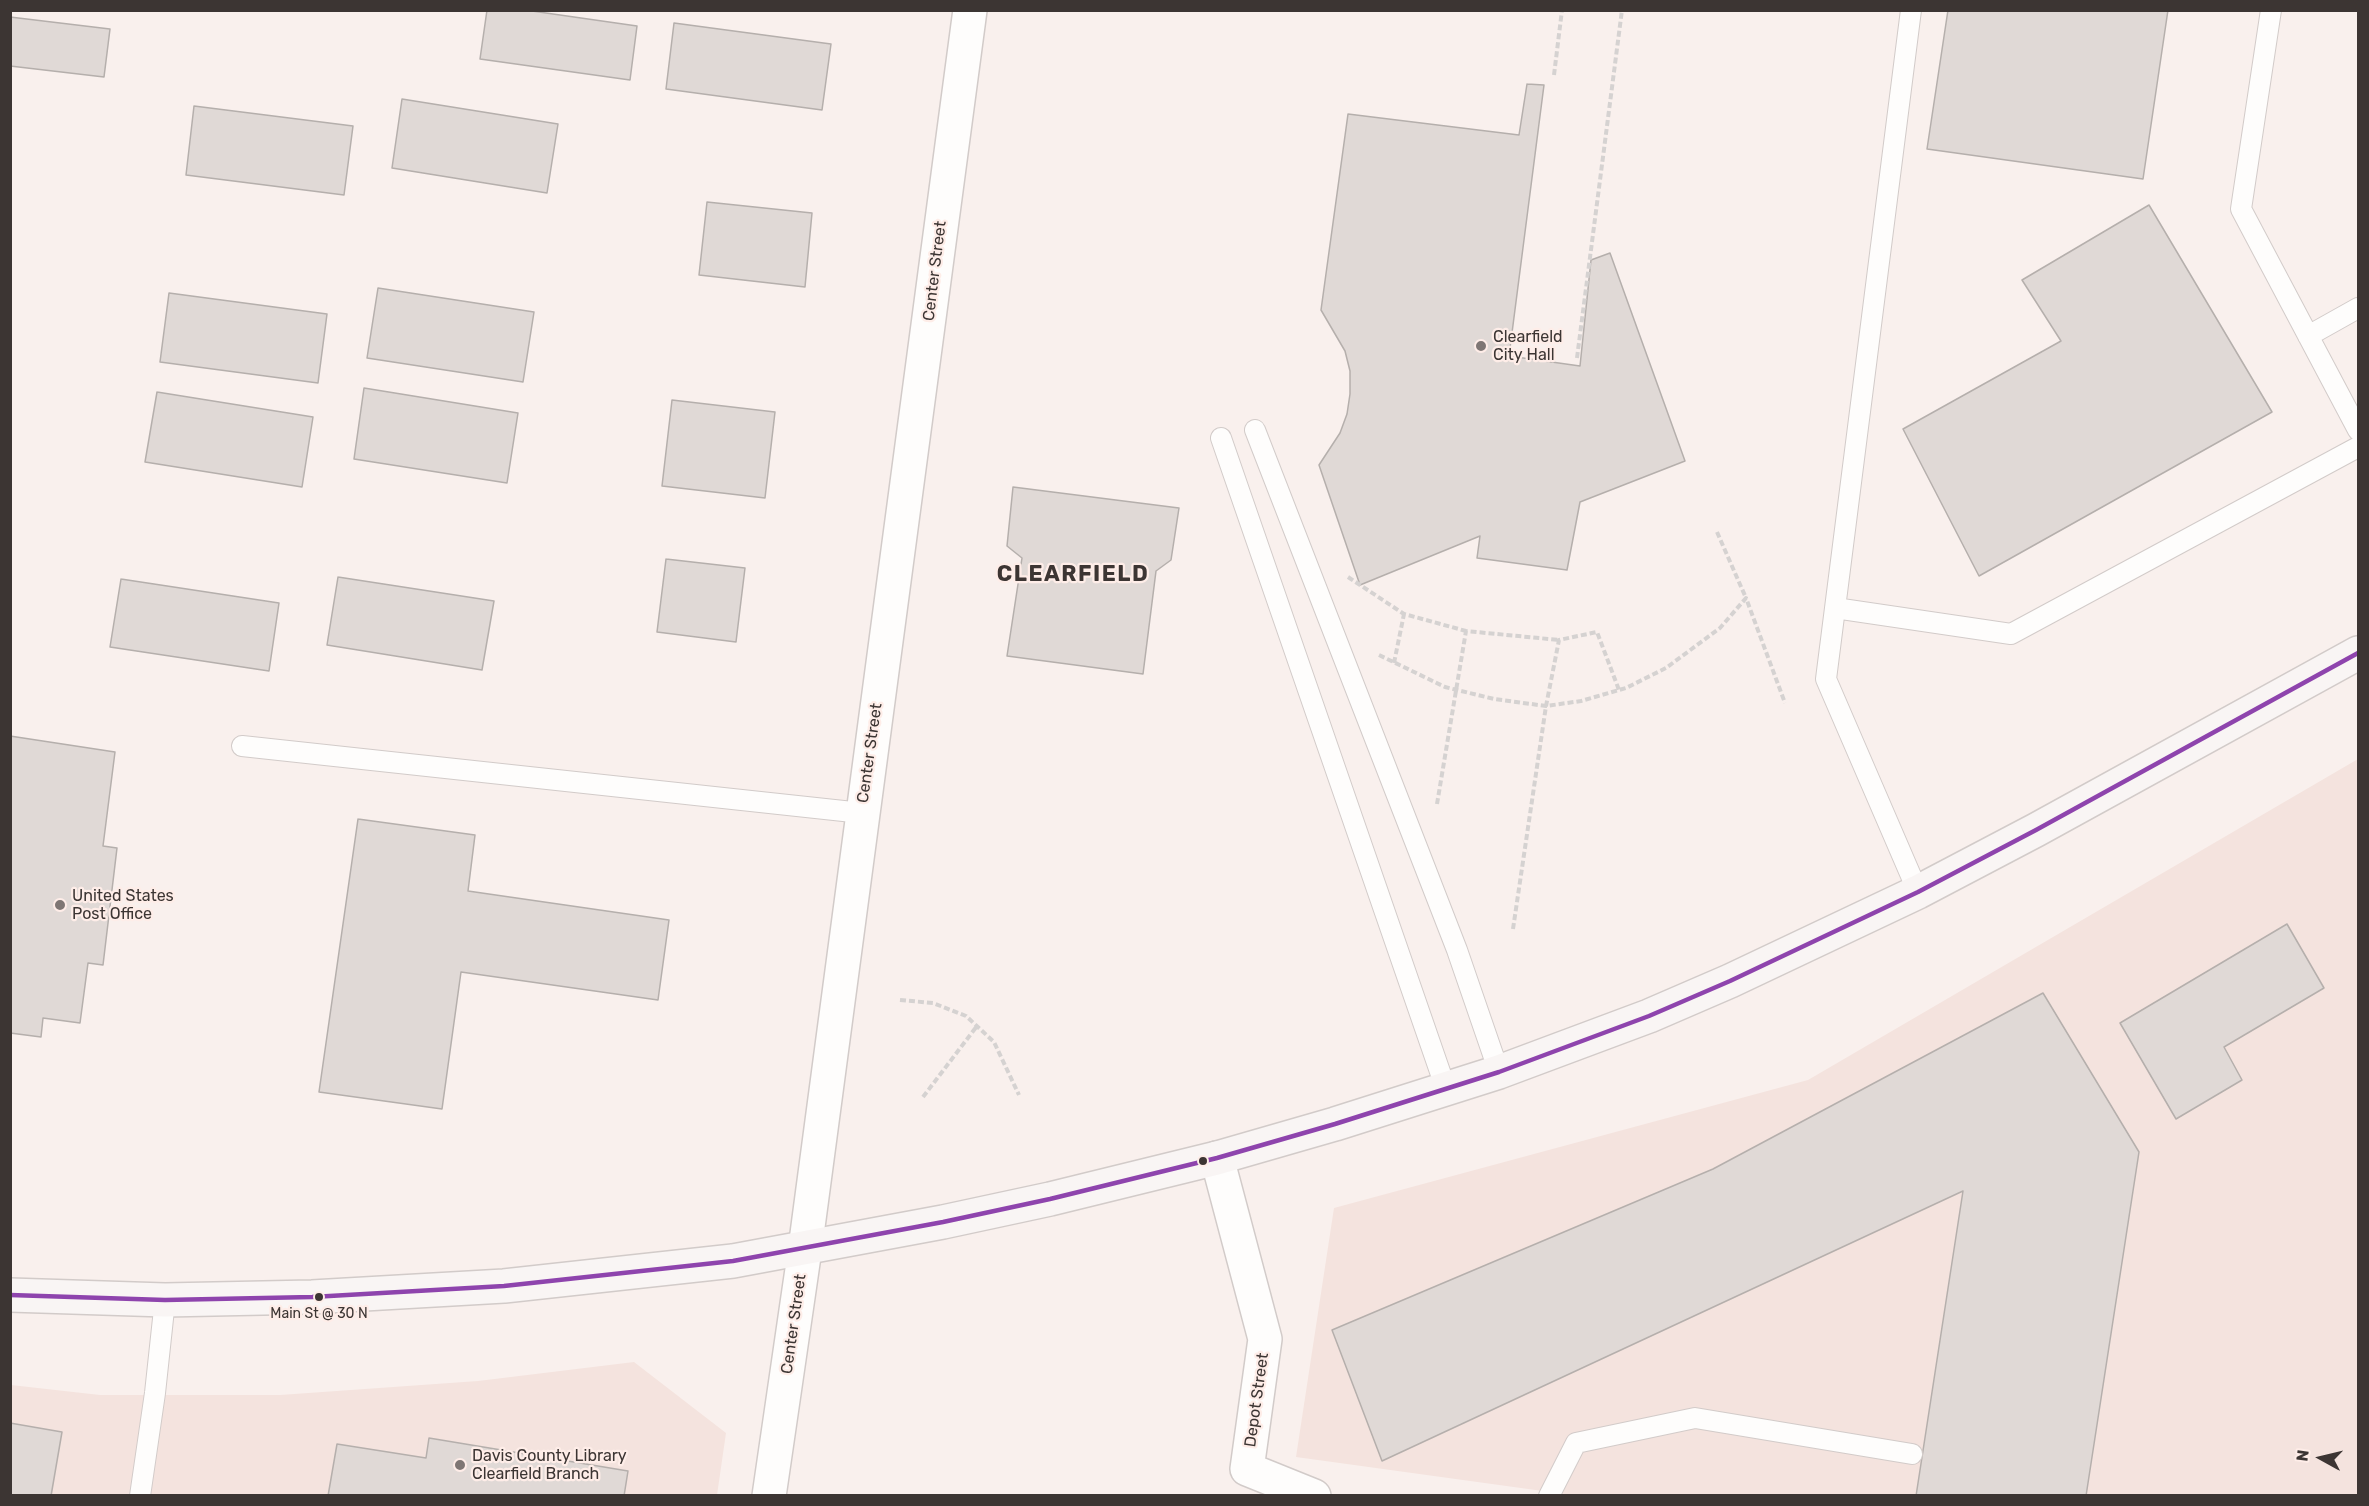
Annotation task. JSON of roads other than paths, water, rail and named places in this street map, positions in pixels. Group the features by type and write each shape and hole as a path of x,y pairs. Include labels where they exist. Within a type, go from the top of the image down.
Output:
{"main road":[{"path":"10,1295 165,1300 324,1296 504,1286 733,1261 805,1249 1050,1199 1217,1158 1335,1124 1499,1072 1648,1016 1730,981 1918,892 2046,825 2358,653"}],"street":[{"name":"Center Street","path":"770,1496 805,1249 969,10"},
{"name":"Depot Street","path":"1217,1158 1265,1339 1247,1469 1314,1496"}],"lane":[{"path":"1911,10 1826,679 1918,892"},
{"path":"2271,10 2241,209 2358,430"},
{"path":"2308,336 2358,308"},
{"path":"1255,430 1453,939 1499,1072"},
{"path":"1221,438 1446,1089"},
{"path":"1835,608 2011,634 2358,447"},
{"path":"242,746 862,813"},
{"path":"140,1496 155,1393 165,1300"},
{"path":"1549,1496 1576,1443 1695,1418 1911,1454"}],"place":[{"name":"Clearfield City Hall","path":"1481,346"},
{"name":"United States Post Office","path":"60,905"},
{"name":"Main St @ 30 N","path":"319,1297"},
{"name":"Davis County Library Clearfield Branch","path":"460,1465"}],"district":[{"name":"CLEARFIELD","path":"1073,575"}]}
